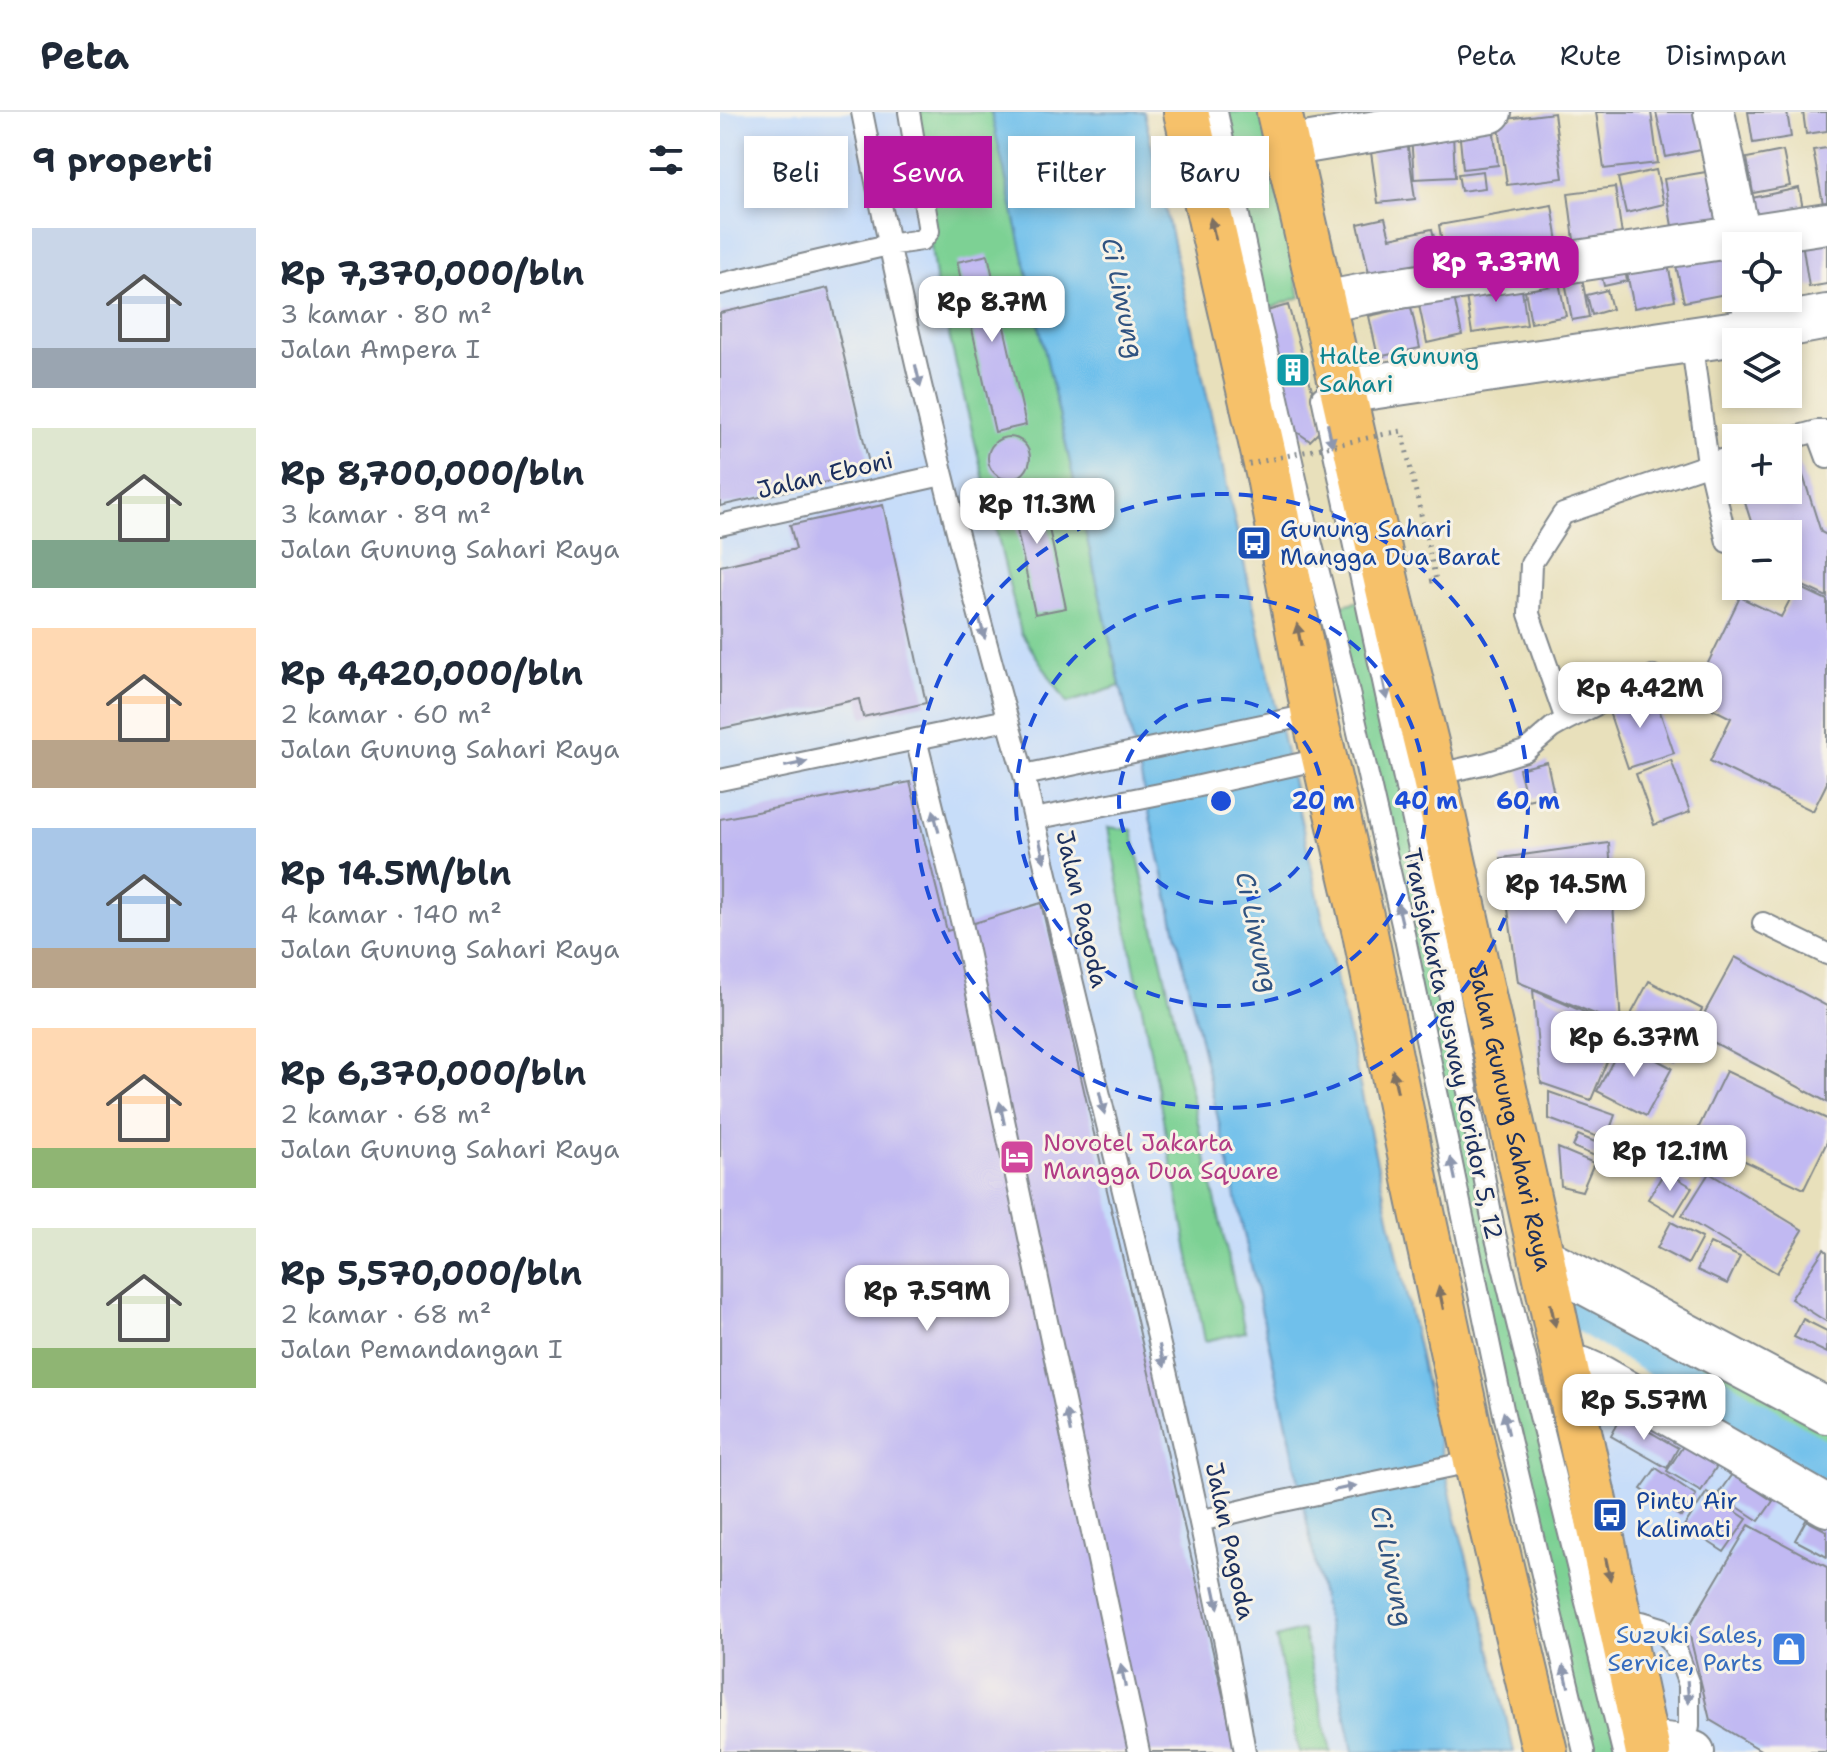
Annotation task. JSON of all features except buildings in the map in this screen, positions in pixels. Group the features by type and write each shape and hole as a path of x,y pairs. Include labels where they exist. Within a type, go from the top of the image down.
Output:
{"main road":[{"path":"1186,112 1269,477 1299,717 1309,761 1365,933 1416,1184 1461,1464 1545,1752"},
{"name":"Jalan Gunung Sahari Raya","path":"1283,129 1323,302 1331,388 1434,775 1542,1259 1620,1624 1640,1745"}],"street":[{"path":"1283,129 1491,112"},
{"path":"1714,112 1739,232"},
{"path":"1784,232 1827,223"},
{"path":"1323,302 1380,291 1722,244"},
{"path":"1331,388 1691,339 1754,314 1827,317"},
{"path":"1542,1259 1827,1411"},
{"path":"1564,1366 1583,1368 1601,1376 1827,1506"},
{"path":"1640,1745 1674,1744 1694,1752"}],"lane":[{"name":"Jalan Pagoda","path":"862,112 888,245 942,475 1024,775 1154,1320 1200,1521 1245,1752"},
{"path":"720,284 922,240 929,231 909,112"},
{"name":"Transjakarta Busway Koridor 5, 12","path":"1217,112 1258,315 1407,947 1504,1414 1584,1752"},
{"path":"1261,112 1284,222"},
{"path":"1691,339 1708,463 1722,521"},
{"name":"Transjakarta Busway Koridor 5, 12","path":"1331,388 1495,1234 1640,1745"},
{"path":"1802,436 1822,431 1827,458"},
{"path":"1566,720 1529,614 1531,564 1563,514 1722,459"},
{"name":"Jalan Eboni","path":"720,525 942,475"},
{"path":"1434,775 1525,751 1552,728 1653,676"},
{"path":"1024,775 1299,717"},
{"path":"720,780 1007,720"},
{"path":"916,739 963,928 1139,1752"},
{"path":"1034,819 1309,761"},
{"path":"1763,923 1827,954"},
{"path":"1200,1521 1461,1464"}],"path":[{"path":"1241,466 1390,433"}],"shaded area":[{"path":"720,112 991,112 1008,187 1008,208 1013,208 1291,1442 1353,1752 720,1752"},
{"path":"1583,1368 1827,1506 1827,1752 1651,1752"}],"green space":[{"path":"906,112 991,112 1008,188 1008,208 1013,208 1120,686 1067,703 1021,633 935,277 925,208 992,208 992,136 911,136"},
{"path":"1216,112 1261,112 1266,136 1222,136"},
{"path":"1269,150 1300,297 1263,311 1239,208 1269,208"},
{"path":"1366,600 1485,1180 1623,1752 1584,1752 1328,608"},
{"path":"1108,827 1132,830 1245,1332 1205,1341"},
{"path":"1542,1259 1827,1411 1827,1461 1547,1292"},
{"path":"1303,1630 1331,1752 1299,1752 1276,1638"}],"water":[{"name":"Ci Liwung","path":"991,112 1144,112 1151,144 1151,208 1165,208 1456,1519 1483,1616 1514,1752 1353,1752 1291,1442 1013,208 1135,208 1135,136 1008,136 1008,187"}],"waterway":[{"path":"1570,1306 1827,1461"}],"place":[{"name":"Halte Gunung Sahari","path":"1293,370"},
{"name":"Gunung Sahari Mangga Dua Barat","path":"1254,543"},
{"name":"Novotel Jakarta Mangga Dua Square","path":"1017,1157"},
{"name":"Pintu Air Kalimati","path":"1610,1515"},
{"name":"Suzuki Sales, Service, Parts","path":"1789,1649"}]}
